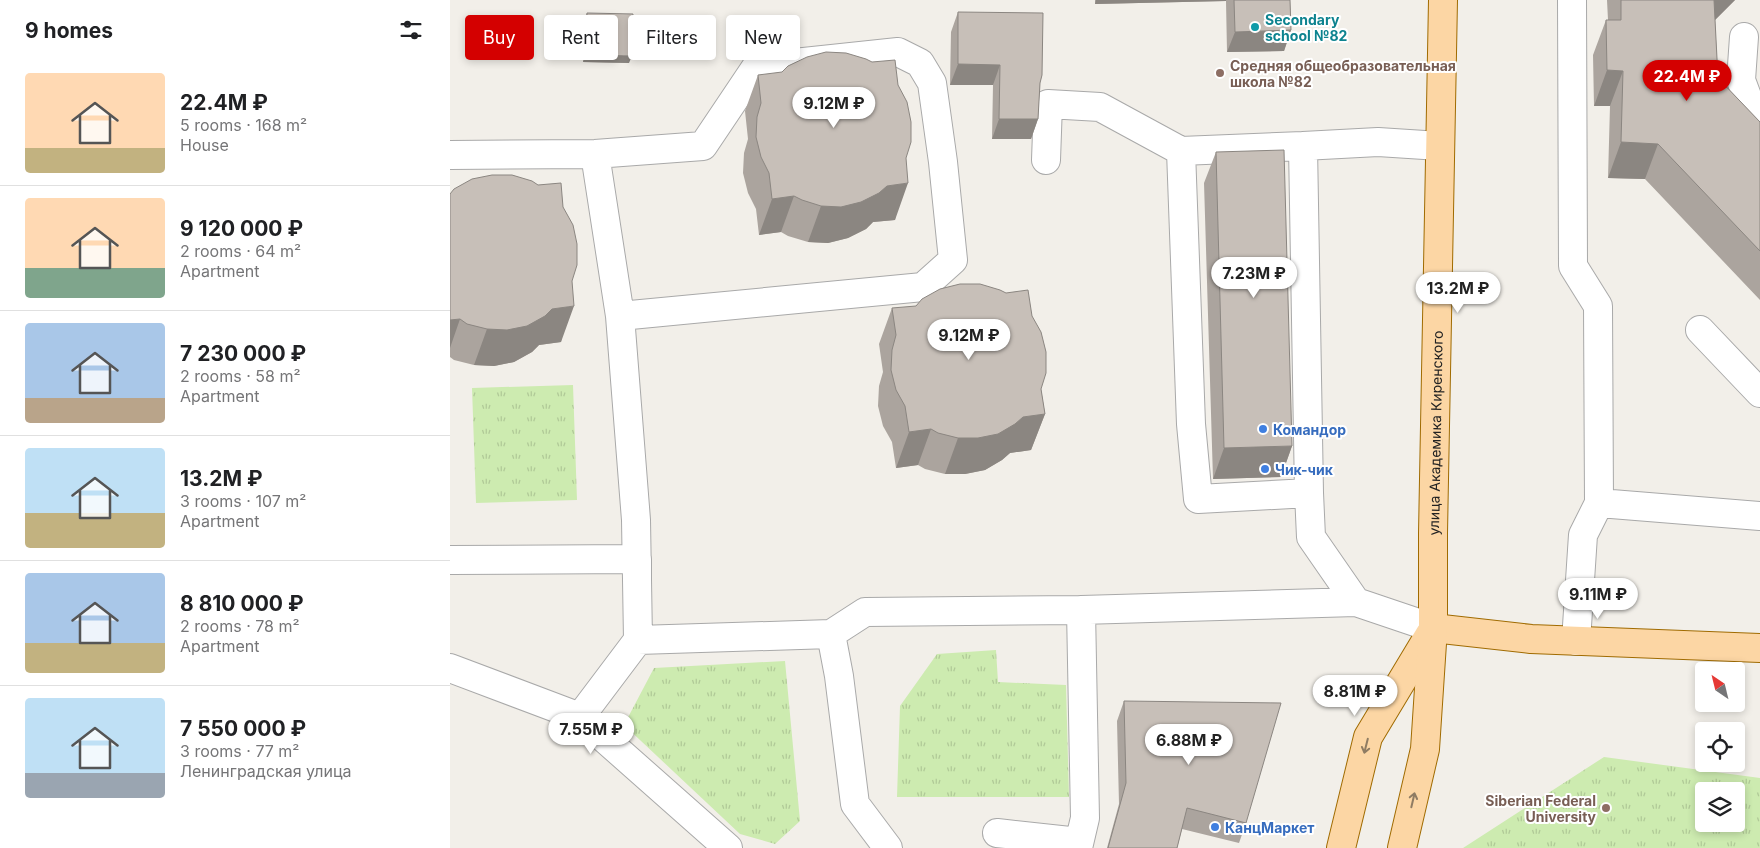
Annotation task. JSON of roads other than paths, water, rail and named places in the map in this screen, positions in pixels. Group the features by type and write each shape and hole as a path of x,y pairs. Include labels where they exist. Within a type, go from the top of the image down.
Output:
{"main road":[{"name":"улица Академика Киренского","path":"1402,848 1424,749 1433,628 1433,523 1443,0"},
{"path":"1341,848 1368,737 1433,628 1531,639 1760,648"}],"street":[{"path":"1572,0 1572,266 1598,306 1599,503 1583,534 1576,641"},
{"path":"1744,37 1741,80 1755,118 1760,124"},
{"path":"450,155 595,154 703,146 756,67 898,52 920,63 932,83 943,162 953,260 923,287 620,316"},
{"path":"1046,160 1048,104 1100,107 1181,151 1378,142 1440,146"},
{"path":"1303,146 1311,536 1356,602"},
{"path":"1181,151 1191,424 1198,499 1309,493"},
{"path":"580,717 638,640 637,559 620,316 595,154"},
{"path":"1700,330 1760,393"},
{"path":"1599,503 1760,516"},
{"path":"450,560 637,559"},
{"path":"638,640 831,634 865,612 1081,610 1356,602 1433,628"},
{"path":"997,833 1079,845 1084,818 1081,610"},
{"path":"831,634 839,676 855,804 888,848"},
{"path":"450,668 580,717 728,848"}],"place":[{"name":"Secondary school №82","path":"1255,27"},
{"name":"Средняя общеобразовательная школа №82","path":"1220,73"},
{"name":"Командор","path":"1263,429"},
{"name":"Чик-чик","path":"1265,469"},
{"name":"Siberian Federal University","path":"1606,808"},
{"name":"КанцМаркет","path":"1215,827"}]}
